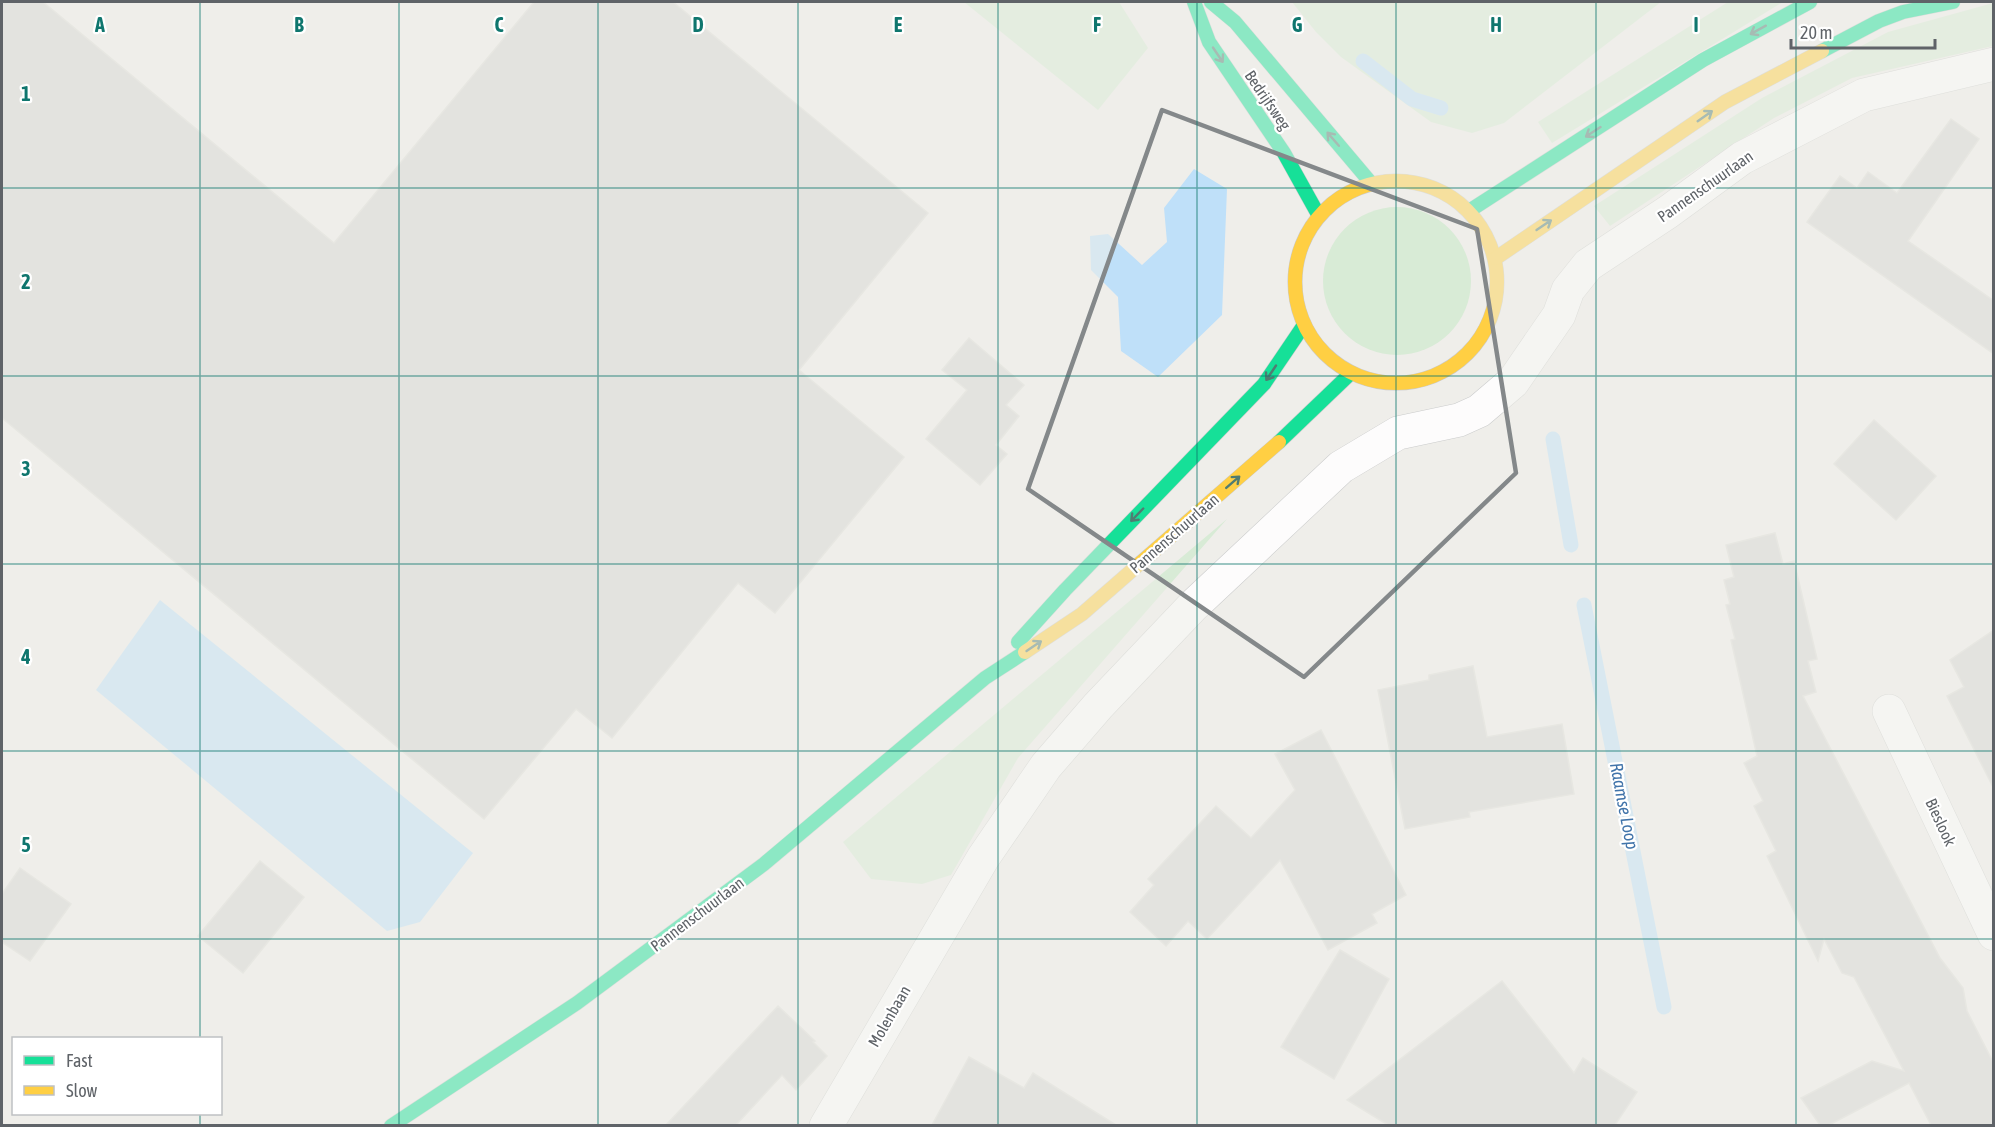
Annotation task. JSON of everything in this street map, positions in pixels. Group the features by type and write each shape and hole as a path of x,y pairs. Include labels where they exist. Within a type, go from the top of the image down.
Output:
{"main road":[{"name":"Bedrijfsweg","path":"1194,2 1209,42 1284,153 1318,216"},
{"name":"Bedrijfsweg","path":"1211,2 1235,22 1371,183"},
{"path":"1469,211 1703,60 1810,2"},
{"path":"1496,258 1725,102 1879,21 1903,12 1953,2"},
{"path":"1397,180 1424,184 1449,194 1469,211 1485,233 1496,258 1498,281 1496,304 1488,326 1476,346 1460,362 1441,374 1418,382 1395,384 1373,381 1351,373 1331,360 1315,344 1304,325 1296,297 1295,268 1303,241 1318,216 1351,190 1371,183 1397,180"},
{"name":"Pannenschuurlaan","path":"985,678 1065,590 1264,384 1304,325"},
{"name":"Pannenschuurlaan","path":"391,1125 578,1003 764,864 985,678 1082,614 1299,424 1351,373"}],"street":[{"name":"Pannenschuurlaan","path":"954,909 983,858 1046,766 1098,706 1201,598 1341,467 1398,433 1459,420 1479,411 1513,382 1559,315 1568,290 1588,266 1742,158 1864,95 1994,64"},
{"name":"Bieslook","path":"1889,711 1994,934"},
{"name":"Molenbaan","path":"826,1125 954,909"}],"highlighted area":[{"path":"1162,110 1477,229 1516,473 1304,677 1028,489"}],"green space":[{"path":"964,2 1119,2 1148,48 1098,110"},
{"path":"1292,2 1661,2 1504,123 1472,133 1431,122 1341,57 1316,32"},
{"path":"1728,2 1783,2 1552,143 1538,122"},
{"path":"1993,3 1993,46 1852,78 1774,118 1610,226 1594,206 1762,98 1888,32"},
{"path":"1397,207 1411,208 1425,213 1449,229 1465,253 1470,267 1470,295 1465,309 1449,333 1425,349 1411,354 1397,355 1383,354 1369,349 1345,333 1329,309 1324,295 1323,281 1324,267 1329,253 1345,229 1369,213 1383,208"},
{"path":"1227,519 1018,758 951,875 922,884 871,879 843,842"}],"water":[{"path":"1194,169 1227,189 1222,315 1158,377 1121,351 1118,297 1091,270 1090,236 1108,234 1142,265 1167,242 1164,208"},
{"path":"160,600 473,853 420,922 387,931 96,690"}],"building":[{"path":"2,2 43,2 334,243 534,2 673,2 928,213 799,370 904,457 775,613 738,583 612,738 576,709 484,819 2,418"},
{"path":"1951,119 1979,139 1908,241 1994,301 1994,354 1807,222 1840,176 1857,188 1868,172 1897,193"},
{"path":"969,338 1024,385 1006,405 1019,416 996,445 1007,454 980,485 926,439 967,390 942,370"},
{"path":"1874,420 1936,476 1896,520 1834,464"},
{"path":"1775,533 1783,564 1794,561 1817,659 1808,661 1816,692 1803,696 1940,958 1963,988 1967,1011 1994,1064 1994,1125 1931,1125 1909,1083 1829,1125 1820,1125 1801,1098 1872,1061 1904,1071 1854,977 1842,973 1824,939 1818,961 1767,856 1776,851 1754,806 1763,801 1744,763 1757,756 1731,640 1735,639 1726,605 1730,604 1724,580 1734,577 1726,545"},
{"path":"1994,630 1994,789 1947,696 1964,687 1950,660"},
{"path":"1473,666 1487,737 1562,724 1574,794 1469,812 1470,817 1405,829 1378,690 1429,680 1429,675"},
{"path":"1321,730 1406,895 1372,914 1377,923 1328,950 1280,860 1207,939 1188,921 1166,946 1130,912 1154,885 1148,879 1216,806 1251,838 1295,790 1275,754"},
{"path":"260,861 304,897 243,973 198,936"},
{"path":"20,868 71,904 30,961 2,942 2,894"},
{"path":"1340,950 1389,979 1334,1079 1281,1047"},
{"path":"1502,981 1574,1073 1583,1058 1637,1092 1615,1125 1388,1125 1347,1100"},
{"path":"778,1006 815,1041 813,1042 827,1056 796,1090 782,1075 736,1125 666,1125"},
{"path":"969,1057 1024,1088 1033,1073 1116,1125 932,1125"}],"waterway":[{"name":"Raamse Loop","path":"1363,61 1412,99 1441,108"},
{"name":"Raamse Loop","path":"1553,439 1571,545"},
{"name":"Raamse Loop","path":"1584,605 1664,1007"}],"traffic: fast":[{"path":"1194,2 1209,42 1284,153 1319,216"},
{"path":"1211,2 1235,22 1371,183"},
{"path":"1469,211 1703,60 1810,2"},
{"path":"1822,51 1879,21 1903,12 1953,2"},
{"path":"1018,642 1065,590 1264,384 1304,325"},
{"path":"1279,442 1351,373"},
{"path":"391,1126 577,1003 764,864 985,678 1025,652"}],"traffic: slow":[{"path":"1496,258 1725,102 1822,51"},
{"path":"1406,181 1416,182 1444,192 1468,210 1490,243 1496,262 1497,282 1496,302 1490,321 1468,354 1435,376 1416,382 1386,383 1376,382 1348,372 1324,354 1302,321 1296,302 1295,272 1296,262 1306,234 1324,210 1357,188 1376,182 1406,181"},
{"path":"1025,652 1082,614 1279,442"}]}
